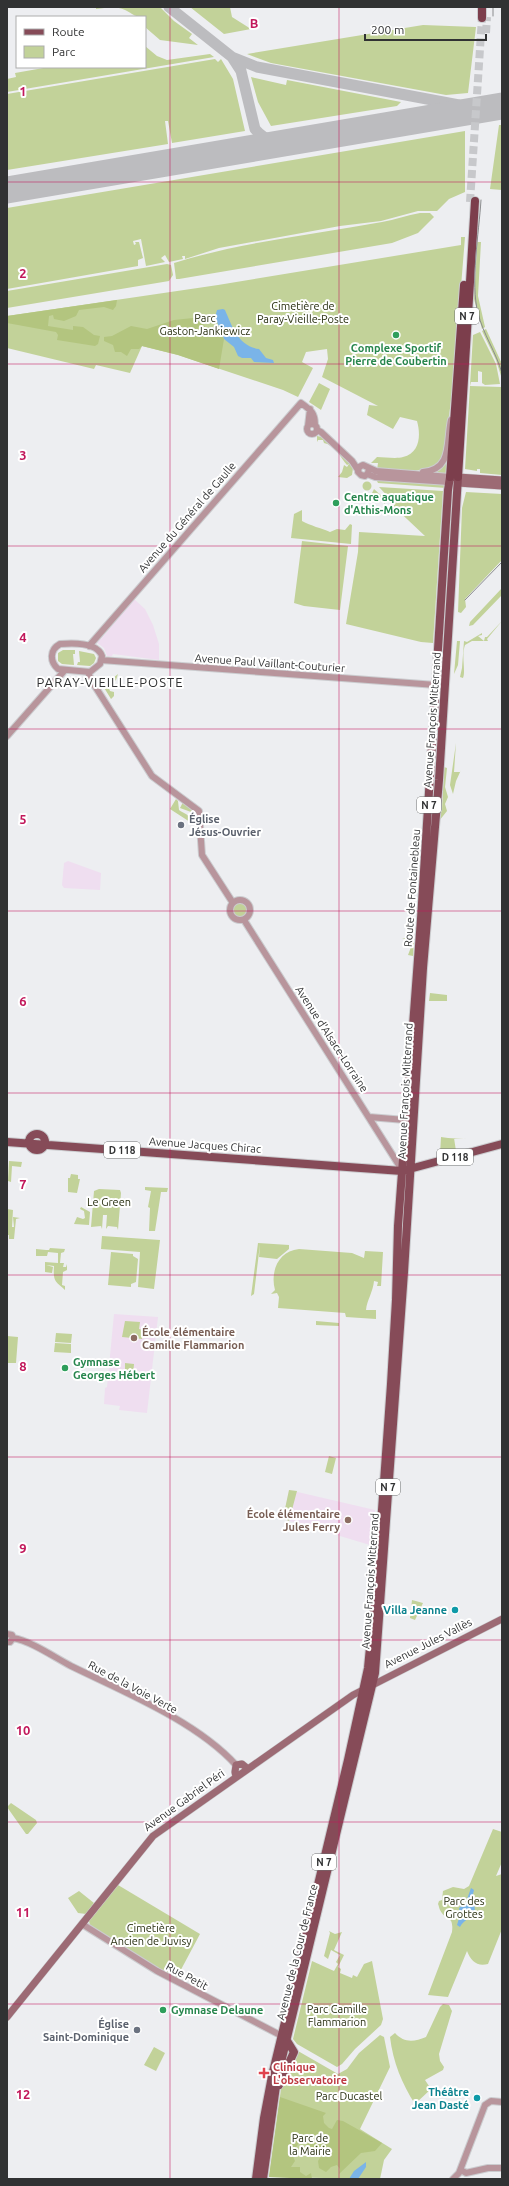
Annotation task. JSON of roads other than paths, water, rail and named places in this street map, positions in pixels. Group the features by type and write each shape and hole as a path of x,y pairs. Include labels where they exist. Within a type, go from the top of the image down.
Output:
{"highway":[{"path":"482,7 485,17 488,7"},
{"name":"N 7","path":"473,202 453,482 455,402 473,202"}],"main road":[{"path":"453,482 502,480"},
{"path":"453,482 502,486"},
{"name":"Avenue François Mitterrand","path":"369,1686 411,1168 422,976 443,729 457,496 453,482"},
{"name":"Avenue François Mitterrand","path":"439,647 453,482"},
{"name":"Route de Fontainebleau","path":"411,1058 439,647"},
{"name":"Avenue François Mitterrand","path":"369,1686 396,1300 405,1120 411,1058"},
{"path":"7,1139 31,1142"},
{"path":"7,1142 31,1142"},
{"name":"Avenue Jacques Chirac","path":"31,1142 31,1148 36,1150 42,1149 43,1143 402,1171"},
{"name":"D 118","path":"402,1171 502,1144"},
{"name":"Avenue Jules Vallès","path":"242,1773 369,1686 502,1619"},
{"name":"Avenue de la Cour de France","path":"256,2179 266,2103 364,1720 363,1716 369,1686"},
{"name":"Avenue de la Cour de France","path":"284,2037 369,1686"},
{"path":"244,1764 242,1773 235,1772 236,1765 244,1764"},
{"name":"Avenue Gabriel Péri","path":"7,2017 149,1839 242,1773"},
{"path":"263,2179 274,2092 294,2052 284,2037"}],"street":[{"path":"408,474 432,471 443,463 455,402"},
{"name":"Avenue du Général de Gaulle","path":"89,646 301,403 310,409"},
{"path":"310,409 308,426 316,428 360,467 361,475 368,471 408,474 453,482"},
{"path":"310,409 315,415 316,428"},
{"path":"360,467 365,465 368,471 375,477 453,482"},
{"path":"65,644 89,646 99,651 102,660 98,668 88,672 65,670 57,668 52,659 52,652 56,646 65,644"},
{"name":"Avenue Paul Vaillant-Couturier","path":"102,660 436,685"},
{"path":"7,736 65,670"},
{"path":"88,672 91,680 152,776 199,811 202,855 233,903"},
{"path":"240,900 248,904 249,914 244,920 238,920 232,916 230,910 233,903 240,900"},
{"name":"Avenue d'Alsace-Lorraine","path":"244,920 402,1171"},
{"path":"369,1117 405,1120"},
{"name":"Rue de la Voie Verte","path":"7,1634 12,1635 10,1640 134,1697 198,1733 220,1748 236,1765"},
{"name":"Rue Petit","path":"82,1924 174,1981 284,2037"},
{"path":"453,2179 461,2170 485,2105 491,2101 502,2102"},
{"path":"461,2170 464,2173 502,2168"},
{"path":"465,2179 480,2170"}],"water":[{"path":"217,310 225,310 233,329 241,340 252,347 259,349 266,358 273,360 274,363 254,362 251,358 242,358 238,356 234,347 224,339 215,317"},
{"path":"471,1888 474,1890 475,1911 460,1927 457,1925 460,1915 459,1908 466,1902"},
{"path":"366,2162 366,2167 358,2179 349,2179 354,2171"}],"tunnel":[{"path":"486,33 487,17"},
{"path":"470,202 482,18"}],"tram line":[{"path":"493,7 493,16"},
{"path":"481,200 475,273 476,301 480,321 502,373"},
{"path":"465,600 502,562"}],"place":[{"name":"Complexe Sportif Pierre de Coubertin","path":"396,335"},
{"name":"Centre aquatique d'Athis-Mons","path":"336,503"},
{"name":"Église Jésus-Ouvrier","path":"181,825"},
{"name":"École élémentaire Camille Flammarion","path":"134,1338"},
{"name":"Gymnase Georges Hébert","path":"65,1368"},
{"name":"École élémentaire Jules Ferry","path":"348,1520"},
{"name":"Villa Jeanne","path":"455,1610"},
{"name":"Gymnase Delaune","path":"163,2010"},
{"name":"Église Saint-Dominique","path":"137,2030"},
{"name":"Clinique L'observatoire","path":"264,2073"},
{"name":"Théâtre Jean Dasté","path":"477,2098"}],"district":[{"name":"PARAY-VIEILLE-POSTE","path":"110,682"}],"park label":[{"name":"Cimetière de Paray-Vieille-Poste","path":"303,312"},
{"name":"Parc Gaston-Jankiewicz","path":"205,324"},
{"name":"Le Green","path":"109,1202"},
{"name":"Parc des Grottes","path":"464,1907"},
{"name":"Cimetière Ancien de Juvisy","path":"151,1934"},
{"name":"Parc Camille Flammarion","path":"337,2015"},
{"name":"Parc Ducastel","path":"349,2096"},
{"name":"Parc de la Mairie","path":"310,2144"}]}
